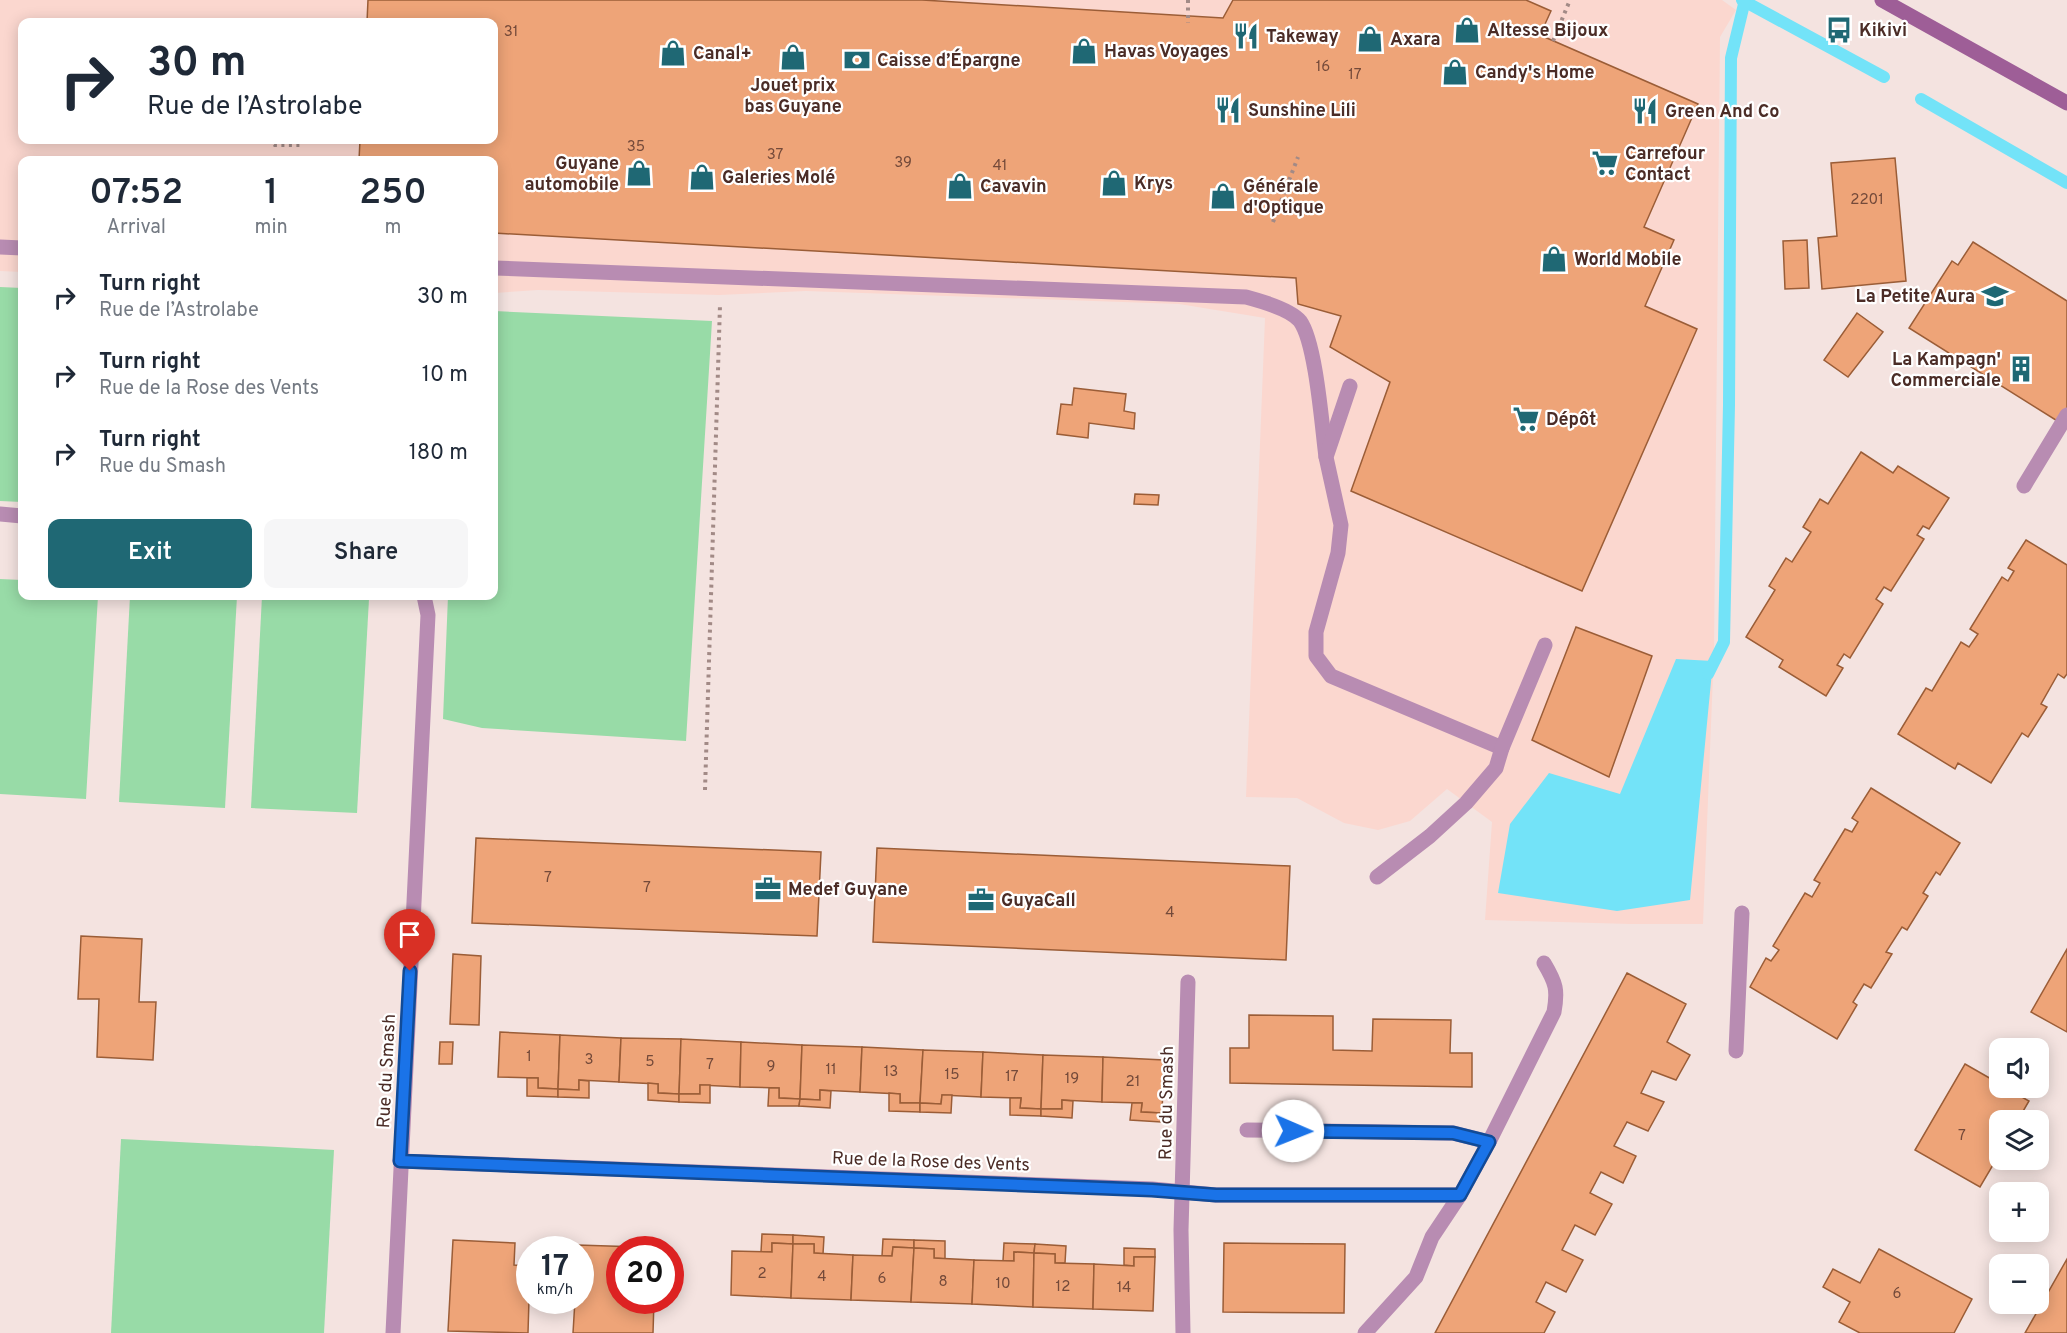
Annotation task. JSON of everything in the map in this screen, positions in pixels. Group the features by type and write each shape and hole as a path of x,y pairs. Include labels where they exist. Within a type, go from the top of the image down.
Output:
{"main road":[{"path":"1882,0 2067,103"}],"street":[{"path":"0,247 18,248"},
{"path":"498,268 1246,297 1273,304 1299,321 1310,346 1326,457 1341,525 1338,553 1316,632 1316,656 1331,676 1502,748"},
{"path":"1326,457 1350,386"},
{"path":"2024,486 2067,415"},
{"path":"0,514 18,516"},
{"name":"Rue du Smash","path":"393,1333 428,615 425,600"},
{"path":"1377,877 1430,836 1466,802 1496,768 1502,748 1545,645"},
{"path":"1736,1051 1743,913"},
{"path":"1365,1333 1416,1277 1432,1237 1460,1195 1489,1142 1554,1012 1557,992 1553,978 1544,963"},
{"name":"Rue du Smash","path":"1183,1333 1182,1191 1188,982"},
{"path":"1247,1130 1453,1133 1489,1142"},
{"name":"Rue de la Rose des Vents","path":"400,1161 1182,1191 1216,1195 1460,1195"}],"path":[{"path":"1188,0 1188,23"},
{"path":"1552,41 1570,0"},
{"path":"274,144 300,144"},
{"path":"1273,222 1298,157"},
{"path":"705,790 722,277"}],"shaded area":[{"path":"0,0 1722,0 1736,10 1720,37 1714,650 1703,924 1485,920 1492,822 1447,789 1410,821 1378,830 1344,823 1297,798 1246,797 1265,318 1179,304 806,291 719,295 538,290 498,293 498,156 18,156 18,272 0,271"}],"green space":[{"path":"0,287 18,288 18,502 0,501"},
{"path":"498,311 712,321 686,741 482,728 443,719 448,600 498,600"},
{"path":"0,579 18,580 18,600 98,600 86,799 0,794"},
{"path":"130,600 237,600 225,808 119,802"},
{"path":"262,600 369,600 357,813 251,808"},
{"path":"121,1139 334,1150 324,1333 111,1333"}],"water":[{"path":"1676,659 1713,661 1690,900 1617,911 1498,893 1510,824 1549,773 1620,794"}],"building":[{"path":"368,0 922,0 1223,18 1233,0 1526,0 1551,11 1540,35 1698,104 1644,227 1674,240 1645,306 1697,329 1582,591 1351,491 1390,382 1330,347 1341,316 1298,304 1296,278 498,233 498,156 359,156 360,144 498,144 498,18 367,18"},
{"path":"1895,158 1906,281 1822,289 1818,238 1837,236 1831,163"},
{"path":"1807,240 1809,288 1785,289 1783,241"},
{"name":"La Kampagn' Commerciale","path":"1973,242 2067,301 2067,427 1909,328 1952,261 1958,265"},
{"path":"1857,313 1883,332 1848,377 1824,360"},
{"path":"1074,388 1126,394 1124,411 1135,413 1134,429 1089,423 1088,438 1057,434 1061,404 1072,405"},
{"path":"1861,452 1893,473 1898,466 1949,498 1929,529 1923,526 1917,535 1924,539 1891,591 1884,587 1876,599 1883,604 1850,658 1844,654 1837,665 1843,668 1826,696 1779,667 1783,660 1746,637 1775,590 1769,586 1786,558 1792,562 1811,532 1803,527 1820,499 1828,504"},
{"path":"1135,494 1159,495 1158,505 1134,504"},
{"path":"2026,540 2067,565 2067,674 2064,678 2058,674 2041,704 2047,707 2028,737 2022,733 1991,783 1958,763 1955,769 1898,734 1926,688 1932,691 1961,642 1969,647 1978,634 1970,629 2002,577 2008,581 2014,571 2008,568"},
{"path":"1576,627 1652,656 1609,777 1532,740"},
{"path":"1871,788 1960,843 1940,875 1936,872 1923,893 1928,896 1907,930 1902,927 1886,952 1892,954 1871,988 1864,984 1853,1002 1857,1005 1837,1039 1750,987 1766,958 1771,961 1779,950 1773,946 1805,893 1812,897 1820,883 1814,880 1845,829 1852,832 1858,822 1852,818"},
{"path":"476,838 821,852 817,936 472,923"},
{"path":"877,848 1290,866 1286,960 873,942"},
{"path":"81,936 142,939 139,1002 156,1002 153,1060 97,1057 99,999 78,999"},
{"path":"2067,949 2067,1032 2031,1012"},
{"path":"453,954 481,956 479,1025 450,1024"},
{"path":"1627,973 1686,1004 1667,1042 1690,1055 1676,1080 1652,1071 1641,1093 1664,1102 1648,1131 1627,1122 1614,1146 1636,1156 1623,1183 1601,1172 1590,1193 1612,1204 1595,1235 1575,1225 1562,1250 1583,1260 1566,1292 1546,1282 1536,1302 1555,1312 1544,1333 1435,1333"},
{"path":"1249,1015 1333,1016 1333,1050 1372,1051 1373,1019 1451,1020 1450,1053 1472,1053 1472,1087 1230,1083 1230,1048 1249,1048"},
{"path":"500,1032 560,1035 558,1089 538,1088 538,1078 498,1077"},
{"path":"560,1035 621,1038 619,1082 579,1080 579,1090 558,1089"},
{"path":"621,1038 681,1039 679,1094 658,1093 658,1084 619,1082"},
{"path":"681,1039 741,1042 740,1087 700,1085 700,1094 679,1094"},
{"path":"440,1042 453,1042 452,1064 439,1064"},
{"path":"741,1042 802,1045 800,1099 779,1098 779,1088 740,1087"},
{"path":"802,1045 862,1047 860,1092 820,1090 820,1100 800,1099"},
{"path":"862,1047 923,1050 920,1103 900,1103 900,1094 860,1092"},
{"path":"923,1050 983,1052 981,1097 942,1095 941,1104 920,1103"},
{"path":"983,1052 1043,1055 1041,1109 1020,1108 1021,1098 981,1097"},
{"path":"1043,1055 1103,1057 1102,1102 1062,1100 1062,1109 1041,1109"},
{"path":"1103,1057 1164,1060 1162,1113 1141,1112 1142,1103 1102,1102"},
{"path":"1965,1064 1989,1078 1989,1098 2024,1098 2029,1101 2024,1110 1989,1110 1990,1170 1980,1187 1915,1150"},
{"path":"527,1078 538,1078 538,1088 558,1089 558,1097 527,1096"},
{"path":"579,1080 589,1081 589,1098 558,1097 558,1089 579,1090"},
{"path":"648,1083 658,1084 658,1093 679,1094 679,1102 648,1100"},
{"path":"700,1085 710,1085 710,1103 679,1102 679,1094 700,1094"},
{"path":"769,1088 779,1088 779,1098 800,1099 799,1106 768,1106"},
{"path":"820,1090 831,1091 830,1108 799,1106 800,1099 820,1100"},
{"path":"889,1093 900,1094 900,1103 920,1103 920,1112 889,1111"},
{"path":"942,1095 952,1095 951,1113 920,1112 920,1103 941,1104"},
{"path":"1010,1098 1021,1098 1020,1108 1041,1109 1041,1116 1010,1115"},
{"path":"1062,1100 1073,1101 1072,1118 1041,1116 1041,1109 1062,1109"},
{"path":"1132,1103 1142,1103 1141,1112 1162,1113 1161,1122 1130,1120"},
{"path":"762,1234 793,1235 793,1244 772,1243 772,1252 761,1252"},
{"path":"793,1235 824,1237 823,1254 814,1253 814,1244 793,1244"},
{"path":"883,1239 914,1240 914,1248 893,1247 892,1256 882,1256"},
{"path":"453,1240 515,1243 516,1314 529,1314 528,1333 448,1331"},
{"path":"914,1240 945,1241 945,1259 934,1258 934,1249 914,1248"},
{"path":"772,1243 793,1244 791,1298 731,1295 732,1251 772,1252"},
{"path":"1004,1243 1035,1244 1034,1253 1014,1252 1014,1261 1003,1261"},
{"path":"1224,1243 1345,1244 1344,1313 1223,1312"},
{"path":"793,1244 814,1244 814,1253 853,1255 851,1300 791,1298"},
{"path":"1035,1244 1066,1246 1065,1263 1055,1263 1055,1254 1034,1253"},
{"path":"594,1246 606,1246 606,1314 654,1314 653,1333 573,1333 574,1314 594,1314"},
{"path":"893,1247 914,1248 911,1302 851,1300 853,1255 892,1256"},
{"path":"914,1248 934,1249 934,1258 974,1260 972,1304 911,1302"},
{"path":"1124,1248 1155,1249 1155,1257 1134,1257 1134,1266 1124,1265"},
{"path":"1879,1249 1972,1299 1954,1333 1860,1333 1839,1322 1850,1302 1823,1287 1833,1269 1860,1283"},
{"path":"1014,1252 1034,1253 1033,1307 972,1304 974,1260 1014,1261"},
{"path":"1034,1253 1055,1254 1055,1263 1094,1264 1093,1309 1033,1307"},
{"path":"1134,1257 1155,1257 1153,1311 1093,1309 1094,1264 1134,1266"},
{"path":"2067,1259 2067,1333 2025,1333 2036,1314 2049,1314 2049,1291"}],"waterway":[{"path":"1742,0 1884,77"},
{"path":"1708,674 1724,642 1729,405 1731,58 1745,0"},
{"path":"1921,99 2067,183"}],"place":[{"name":"Altesse Bijoux","path":"1467,30"},
{"name":"Kikivi","path":"1839,30"},
{"name":"Takeway","path":"1246,36"},
{"name":"Axara","path":"1370,39"},
{"name":"Havas Voyages","path":"1084,51"},
{"name":"Canal+","path":"673,53"},
{"name":"Jouet prix bas Guyane","path":"793,57"},
{"name":"Caisse d’Épargne","path":"857,60"},
{"name":"Candy's Home","path":"1455,72"},
{"name":"Sunshine Lili","path":"1228,110"},
{"name":"Green And Co","path":"1645,111"},
{"name":"Carrefour Contact","path":"1605,163"},
{"name":"Guyane automobile","path":"639,173"},
{"name":"Galeries Molé","path":"702,177"},
{"name":"Krys","path":"1114,183"},
{"name":"Cavavin","path":"960,186"},
{"name":"Générale d'Optique","path":"1223,196"},
{"name":"World Mobile","path":"1554,259"},
{"name":"La Petite Aura","path":"1995,296"},
{"name":"La Kampagn' Commerciale","path":"2021,369"},
{"name":"Dépôt","path":"1526,419"},
{"name":"Medef Guyane","path":"768,889"},
{"name":"GuyaCall","path":"981,900"}],"route":[{"path":"410,971 400,1161 1182,1191 1216,1195 1460,1195 1489,1142 1453,1133 1293,1131"}]}
